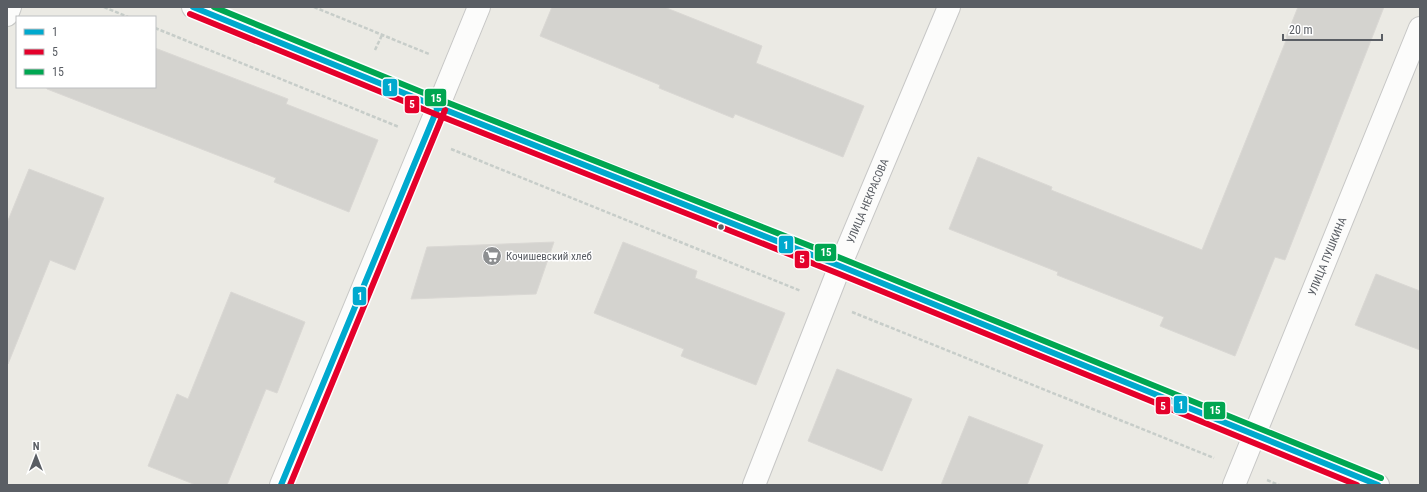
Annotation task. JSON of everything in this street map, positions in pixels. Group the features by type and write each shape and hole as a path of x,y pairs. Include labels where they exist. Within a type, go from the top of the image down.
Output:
{"main road":[{"path":"7,15 10,7"},
{"path":"193,7 438,107 840,266 1378,485"},
{"path":"281,485 479,7"},
{"name":"УЛИЦА НЕКРАСОВА","path":"754,485 840,266 949,7"},
{"name":"УЛИЦА ПУШКИНА","path":"1237,477 1420,28"}],"path":[{"path":"104,7 126,16"},
{"path":"314,7 456,64"},
{"path":"156,28 826,301 1237,477 1279,485"}],"building":[{"path":"552,7 664,7 762,46 756,63 864,106 843,157 735,114 733,118 659,88 660,85 540,36"},
{"path":"1298,7 1384,7 1285,260 1275,257 1235,356 1160,326 1164,317 1057,275 1058,272 949,229 978,157 1052,187 1051,190 1202,250"},
{"path":"156,48 288,99 286,104 378,140 349,212 274,182 276,178 47,89 156,88"},
{"path":"29,169 104,198 75,270 50,260 8,364 7,223"},
{"path":"554,242 536,294 411,299 427,247"},
{"path":"623,242 697,271 695,278 785,313 756,385 681,356 684,349 594,313"},
{"path":"1376,274 1420,291 1420,350 1355,325"},
{"path":"231,292 305,322 277,393 266,389 227,485 196,485 148,466 177,394 188,399"},
{"path":"837,369 912,399 882,471 808,441"},
{"path":"969,416 1043,445 1027,485 941,485"}],"transit line":[{"name":"1","path":"193,7 438,107 840,266 1378,485"},
{"name":"15","path":"214,7 441,100 843,259 1381,478"},
{"name":"5","path":"190,14 435,114 837,273 1357,485"},
{"name":"1","path":"281,485 438,107"},
{"name":"5","path":"290,485 445,110"}],"place":[{"name":"Кочишевский хлеб","path":"492,256"}]}
